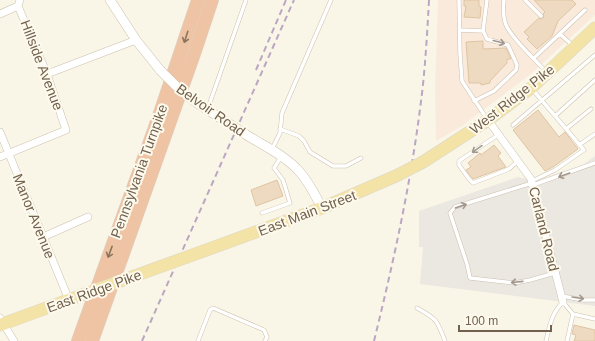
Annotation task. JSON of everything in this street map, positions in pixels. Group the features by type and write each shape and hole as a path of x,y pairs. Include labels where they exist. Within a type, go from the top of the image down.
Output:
{"highway":[{"name":"Pennsylvania Turnpike","path":"78,341 158,119 198,0"},
{"name":"Pennsylvania Turnpike","path":"92,341 212,0"}],"main road":[{"name":"West Ridge Pike","path":"423,162 488,120 531,88 595,28"},
{"name":"East Main Street","path":"187,257 322,208 398,175 423,162"},
{"name":"East Ridge Pike","path":"1,322 69,300 187,257"}],"street":[{"name":"Belvoir Road","path":"110,0 136,40 160,70 175,85 194,101 294,166 309,184 322,208"},
{"path":"0,14 19,3"},
{"name":"Hillside Avenue","path":"9,154 66,130 47,74 19,3"},
{"path":"47,74 136,40"},
{"name":"Carland Road","path":"488,120 532,183 562,299"},
{"name":"Manor Avenue","path":"0,132 69,300"},
{"path":"0,157 9,154"},
{"path":"43,237 88,217"},
{"path":"1,322 14,341"}],"lane":[{"path":"208,110 246,0"},
{"path":"271,150 280,133 282,113 331,0"},
{"path":"459,0 462,81 488,120"},
{"path":"474,101 494,91 516,70 517,65 508,45 487,39 483,31 487,0"},
{"path":"504,0 502,10 506,25 515,38 548,73"},
{"path":"525,0 541,16"},
{"path":"534,58 585,10"},
{"path":"460,30 483,31"},
{"path":"560,34 574,48"},
{"path":"513,125 595,55"},
{"path":"555,116 595,80"},
{"path":"531,88 584,150 555,170 532,183"},
{"path":"566,129 591,109"},
{"path":"280,128 299,136 304,141 310,152 333,166 346,166 361,158"},
{"path":"580,145 595,134"},
{"path":"498,135 460,161 459,165 464,173 473,183 509,169 518,162"},
{"path":"262,213 290,203 283,180 274,168 281,157"},
{"path":"555,273 514,283 470,278 467,264 450,213 455,207 595,163"},
{"path":"562,299 595,300"},
{"path":"562,299 573,314 595,319"},
{"path":"546,341 553,314 562,299"},
{"path":"198,341 210,310 214,308 264,330 267,337 265,341"},
{"path":"417,308 434,317 445,341"},
{"path":"567,341 573,314"}],"shaded area":[{"path":"438,0 595,0 595,15 532,73 462,126 436,141 435,85"},
{"path":"595,156 595,306 420,284 423,247 419,247 419,211 518,177 535,181 584,164"}],"building":[{"path":"464,0 479,0 479,6 481,7 480,18 464,17 466,6 464,6"},
{"path":"534,0 572,0 576,4 558,21 552,36 537,49 527,39 529,37 524,32 539,18 541,19 544,17 543,14 545,12"},
{"path":"483,41 483,49 506,48 511,59 507,59 507,63 490,81 490,83 481,85 481,83 469,83 466,42"},
{"path":"538,110 559,137 565,132 578,149 545,171 513,130"},
{"path":"494,145 501,153 498,156 506,167 473,179 466,170 471,167 468,163 480,153 481,155"},
{"path":"277,180 283,196 256,206 251,190"},
{"path":"574,325 595,330 595,341 574,341 576,335 572,334"}],"railway":[{"path":"256,70 286,0"},
{"path":"142,341 294,0"},
{"path":"374,341 394,254 416,138 427,41 429,0"}]}
